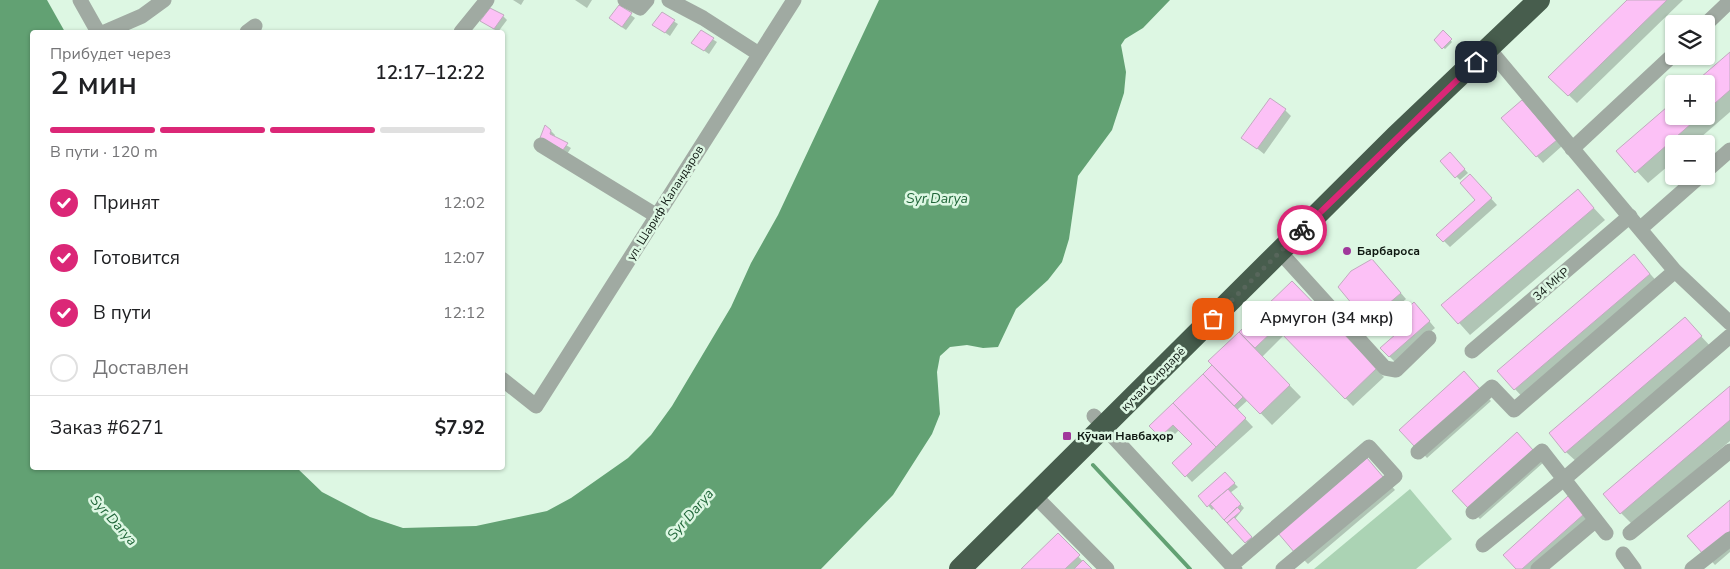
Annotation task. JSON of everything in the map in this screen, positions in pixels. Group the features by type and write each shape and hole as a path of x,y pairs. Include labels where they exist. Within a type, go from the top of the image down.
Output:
{"highway":[{"path":"944,569 1100,421 1519,0"},
{"name":"кучаи Сирдарё","path":"960,569 1034,495 1100,421 1280,252 1396,136 1539,0"}],"street":[{"path":"80,0 97,30"},
{"path":"110,30 142,16 164,0"},
{"path":"463,30 487,0"},
{"path":"625,0 640,8 647,0"},
{"path":"669,0 703,18 759,54"},
{"name":"ул. Шариф Каландаров","path":"505,381 536,406 794,0"},
{"path":"1715,15 1730,1"},
{"path":"1489,49 1641,228 1675,271 1730,323"},
{"path":"1572,149 1665,62"},
{"path":"541,145 656,216"},
{"path":"1715,163 1730,150"},
{"path":"1641,228 1690,185"},
{"name":"34 МКР","path":"1472,351 1630,216"},
{"path":"1280,252 1385,368 1396,370 1429,338"},
{"path":"1418,452 1492,386 1514,410 1675,271"},
{"path":"1483,545 1564,479 1730,336"},
{"path":"1100,421 1233,567 1369,447 1395,476 1283,569"},
{"path":"1473,512 1542,451 1606,533"},
{"path":"1630,533 1730,451"},
{"path":"1034,495 1107,569"},
{"path":"1538,569 1596,520"},
{"path":"1692,569 1730,539"},
{"path":"1623,554 1634,569"}],"shaded area":[{"path":"1410,489 1452,539 1416,569 1314,569"}],"water":[{"name":"Syr Darya","path":"0,0 47,0 64,30 30,30 30,470 299,470 322,492 370,517 403,528 476,526 547,511 571,498 628,458 651,435 672,406 731,307 751,263 778,215 879,0 1170,0 1143,28 1125,39 1121,45 1126,72 1124,93 1112,130 1078,176 1069,239 1062,262 1048,280 1016,309 998,347 983,348 967,345 950,347 940,356 937,372 940,414 932,434 893,495 821,569 0,569"}],"building":[{"path":"1627,0 1667,0 1568,96 1548,77"},
{"path":"619,5 632,13 622,27 609,18"},
{"path":"490,8 504,15 494,29 480,21"},
{"path":"662,12 675,20 665,33 652,25"},
{"path":"701,30 714,38 704,51 691,43"},
{"path":"1443,30 1452,39 1442,49 1434,40"},
{"path":"1730,52 1730,90 1715,103 1715,75 1703,75"},
{"path":"1270,98 1286,109 1257,149 1241,138"},
{"path":"1522,100 1557,140 1536,157 1501,118"},
{"path":"1665,109 1665,125 1690,125 1678,135 1665,135 1665,147 1635,173 1616,151"},
{"path":"545,125 551,130 550,134 568,143 563,150 540,138"},
{"path":"1450,152 1465,169 1455,178 1440,161"},
{"path":"1470,174 1492,198 1443,242 1436,235 1475,200 1460,183"},
{"path":"1578,189 1594,208 1458,324 1441,305"},
{"path":"1634,254 1650,274 1514,390 1497,371"},
{"path":"1372,259 1401,293 1367,322 1338,287 1351,271"},
{"path":"1292,281 1377,368 1345,399 1276,328 1255,348 1239,332"},
{"path":"1414,302 1430,321 1389,357 1380,348 1412,320 1405,311"},
{"path":"1685,317 1702,336 1565,453 1549,433"},
{"path":"1239,332 1290,385 1260,414 1208,361"},
{"path":"1212,365 1243,397 1234,406 1203,374"},
{"path":"1464,371 1480,389 1415,447 1399,430"},
{"path":"1203,374 1246,418 1216,447 1173,403"},
{"path":"1730,386 1730,420 1620,514 1603,494"},
{"path":"1173,403 1216,447 1185,477 1172,463 1192,444 1173,425 1160,437 1149,426"},
{"path":"1517,432 1533,450 1468,508 1452,491"},
{"path":"1367,458 1384,478 1295,553 1278,533"},
{"path":"1225,472 1235,483 1207,507 1198,496"},
{"path":"1228,489 1241,504 1224,520 1210,504"},
{"path":"1568,496 1584,514 1522,569 1516,569 1503,555"},
{"path":"1730,500 1730,531 1703,554 1687,536"},
{"path":"1237,507 1241,511 1227,523 1224,520"},
{"path":"1234,517 1252,537 1245,543 1227,523"},
{"path":"1058,533 1080,555 1065,569 1021,569"},
{"path":"1083,560 1092,569 1074,569"}],"waterway":[{"path":"1093,465 1190,569"}],"way so far":[{"path":"1213,319 1302,230"}],"place":[{"name":"Барбароса","path":"1347,251"},
{"name":"Армугон (34 мкр)","path":"1213,319"},
{"name":"Кӯчаи Навбаҳор","path":"1067,436"}],"route":[{"path":"1302,230 1396,136 1476,62"}]}
